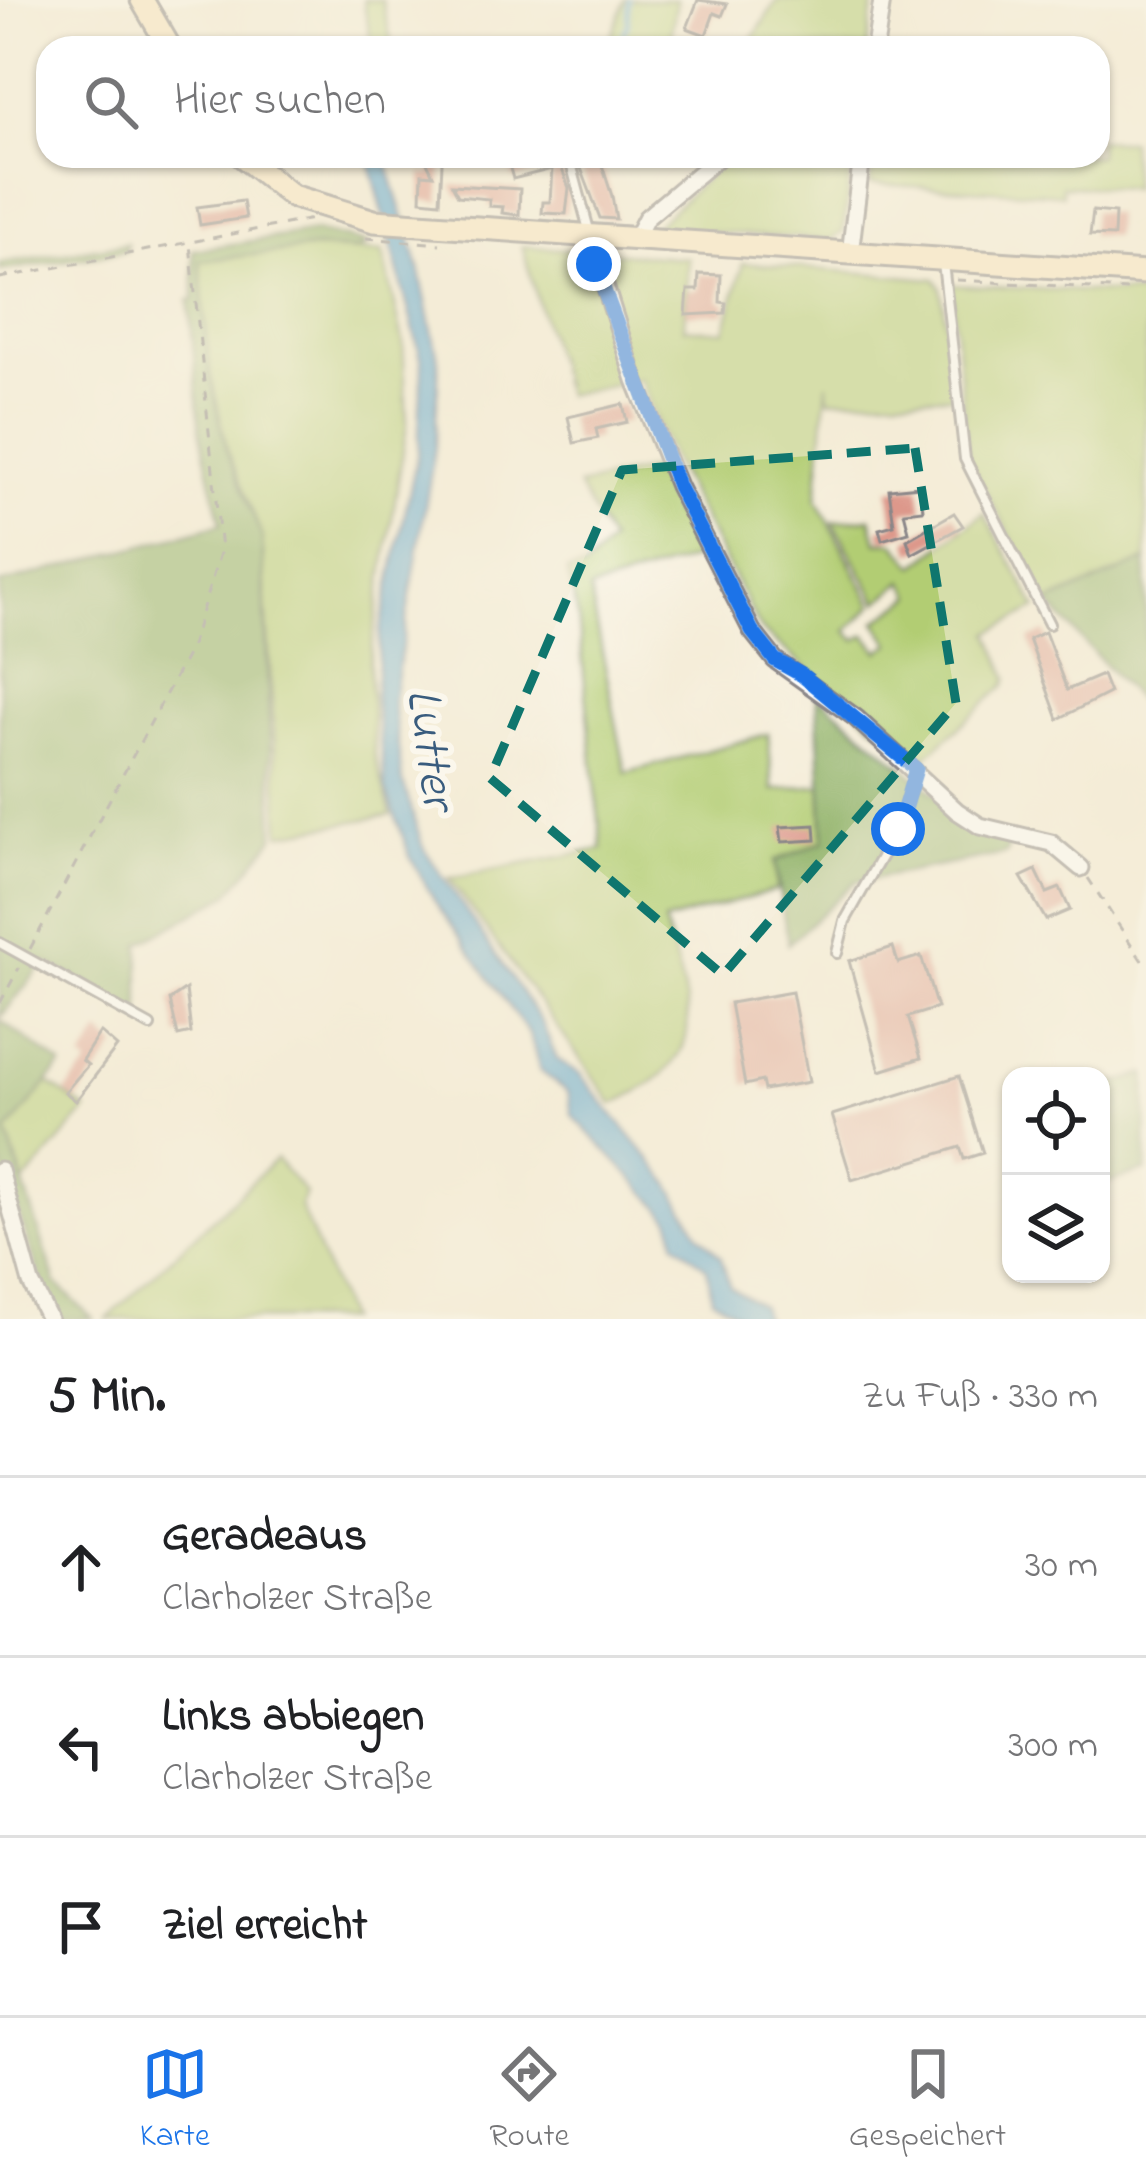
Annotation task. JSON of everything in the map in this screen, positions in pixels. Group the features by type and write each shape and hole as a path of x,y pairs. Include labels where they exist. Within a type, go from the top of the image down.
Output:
{"street":[{"path":"142,0 163,36"},
{"path":"876,36 881,0"},
{"path":"257,168 292,196 377,231 589,236 1146,273"},
{"path":"634,239 646,218 706,168"},
{"path":"850,254 861,168"},
{"path":"589,236 628,361 678,486 752,631 775,660 802,675 916,769 957,811 980,826 1051,843 1081,868"},
{"path":"0,1170 31,1282 49,1319"}],"lane":[{"path":"571,168 589,236"},
{"path":"943,260 965,459 1049,624"},
{"path":"837,953 845,921 898,829 916,769"},
{"path":"0,943 151,1026"}],"path":[{"path":"0,278 313,218"},
{"path":"377,231 421,234"},
{"path":"0,1003 190,649 221,550 190,244"},
{"path":"1081,868 1146,967"}],"highlighted area":[{"path":"915,448 956,703 723,975 490,778 622,470"}],"green space":[{"path":"363,0 382,0 390,36 370,36"},
{"path":"625,0 677,0 671,36 612,36"},
{"path":"777,0 874,0 869,36 754,36"},
{"path":"1110,140 1130,141 1133,188 1062,186 1062,194 870,184 872,168 1110,168"},
{"path":"717,168 851,168 843,232 831,240 653,228"},
{"path":"315,231 367,243 359,250 315,248 200,261 210,374 227,450 262,537 274,838 229,894 140,944 140,1014 45,962 0,1018 0,584 221,524 200,430 189,300 194,300 193,250"},
{"path":"127,243 126,251 0,271 0,263"},
{"path":"522,246 688,258 684,328 725,331 743,263 935,279 941,288 954,396 829,399 827,383 817,500 873,605 847,631 856,640 866,635 879,651 891,644 876,622 913,596 904,581 878,602 833,522 871,518 877,542 894,542 915,566 984,513 1037,608 990,633 1008,678 1005,685 919,763 761,630 673,462 640,379 565,395"},
{"path":"315,248 383,252 403,341 407,425 369,663 375,757 391,815 280,834 262,537 227,450 210,374 199,260"},
{"path":"951,285 1146,294 1146,560 1047,603 968,459"},
{"path":"664,466 708,554 590,590 626,773 768,734 773,790 823,785 824,842 776,861 777,890 664,922 687,1007 682,1050 668,1069 613,1104 449,878 602,849 578,616 567,571 585,568 610,542 578,486"},
{"path":"1146,560 1146,710 1048,603"},
{"path":"817,694 979,831 1009,843 1006,854 855,882 788,944 775,861 824,841"},
{"path":"0,1020 62,1065 7,1132 56,1283 93,1319 54,1319 0,1159"},
{"path":"1146,1074 1146,1171 1110,1182 1110,1175 1110,1084"},
{"path":"47,1082 87,1110 24,1183 7,1132"},
{"path":"276,1159 305,1193 300,1206 347,1319 107,1319"}],"water":[{"path":"371,168 389,168 419,267 439,363 435,448 393,700 402,778 423,847 542,1023 557,1059 579,1073 669,1182 699,1234 721,1257 730,1286 761,1306 765,1319 746,1319 712,1298 707,1268 675,1242 671,1219 572,1115 568,1092 540,1071 530,1036 437,905 410,857 386,790 375,698 380,631 418,451 422,362"}],"building":[{"path":"698,0 727,4 722,16 714,13 706,35 687,28"},
{"path":"430,168 442,168 440,202 421,200 422,174 433,175"},
{"path":"510,168 562,168 569,188 566,214 542,213 543,202 550,202 552,169 513,179"},
{"path":"581,168 603,168 616,219 600,218"},
{"path":"452,185 520,189 519,215 502,213 503,207 489,206 489,199 458,196"},
{"path":"243,201 246,218 200,225 197,207"},
{"path":"1093,211 1115,213 1114,236 1090,235"},
{"path":"699,274 721,275 720,302 726,303 725,313 686,315 688,290 698,290"},
{"path":"623,404 627,422 596,429 598,438 574,443 568,417"},
{"path":"920,486 923,510 904,512 909,532 882,540 879,529 894,525 889,489"},
{"path":"954,513 963,526 912,554 907,540"},
{"path":"1045,632 1067,690 1102,675 1109,693 1058,719 1029,639"},
{"path":"815,825 816,840 782,842 780,827"},
{"path":"1036,870 1047,893 1060,888 1070,910 1046,920 1021,877"},
{"path":"893,947 898,963 921,956 937,1008 908,1017 921,1058 880,1071 849,961"},
{"path":"186,989 191,1033 178,1036 170,1000"},
{"path":"792,992 809,1082 764,1090 762,1081 745,1085 730,1003"},
{"path":"100,1032 117,1047 76,1101 65,1092 88,1065 82,1060"},
{"path":"959,1076 983,1153 964,1159 960,1147 852,1180 832,1115"}],"waterway":[{"path":"622,36 629,0"}],"route":[{"path":"594,264 678,486 752,631 775,660 802,675 916,769 898,829"}],"water label":[{"name":"Lutter","path":"434,748"}]}
